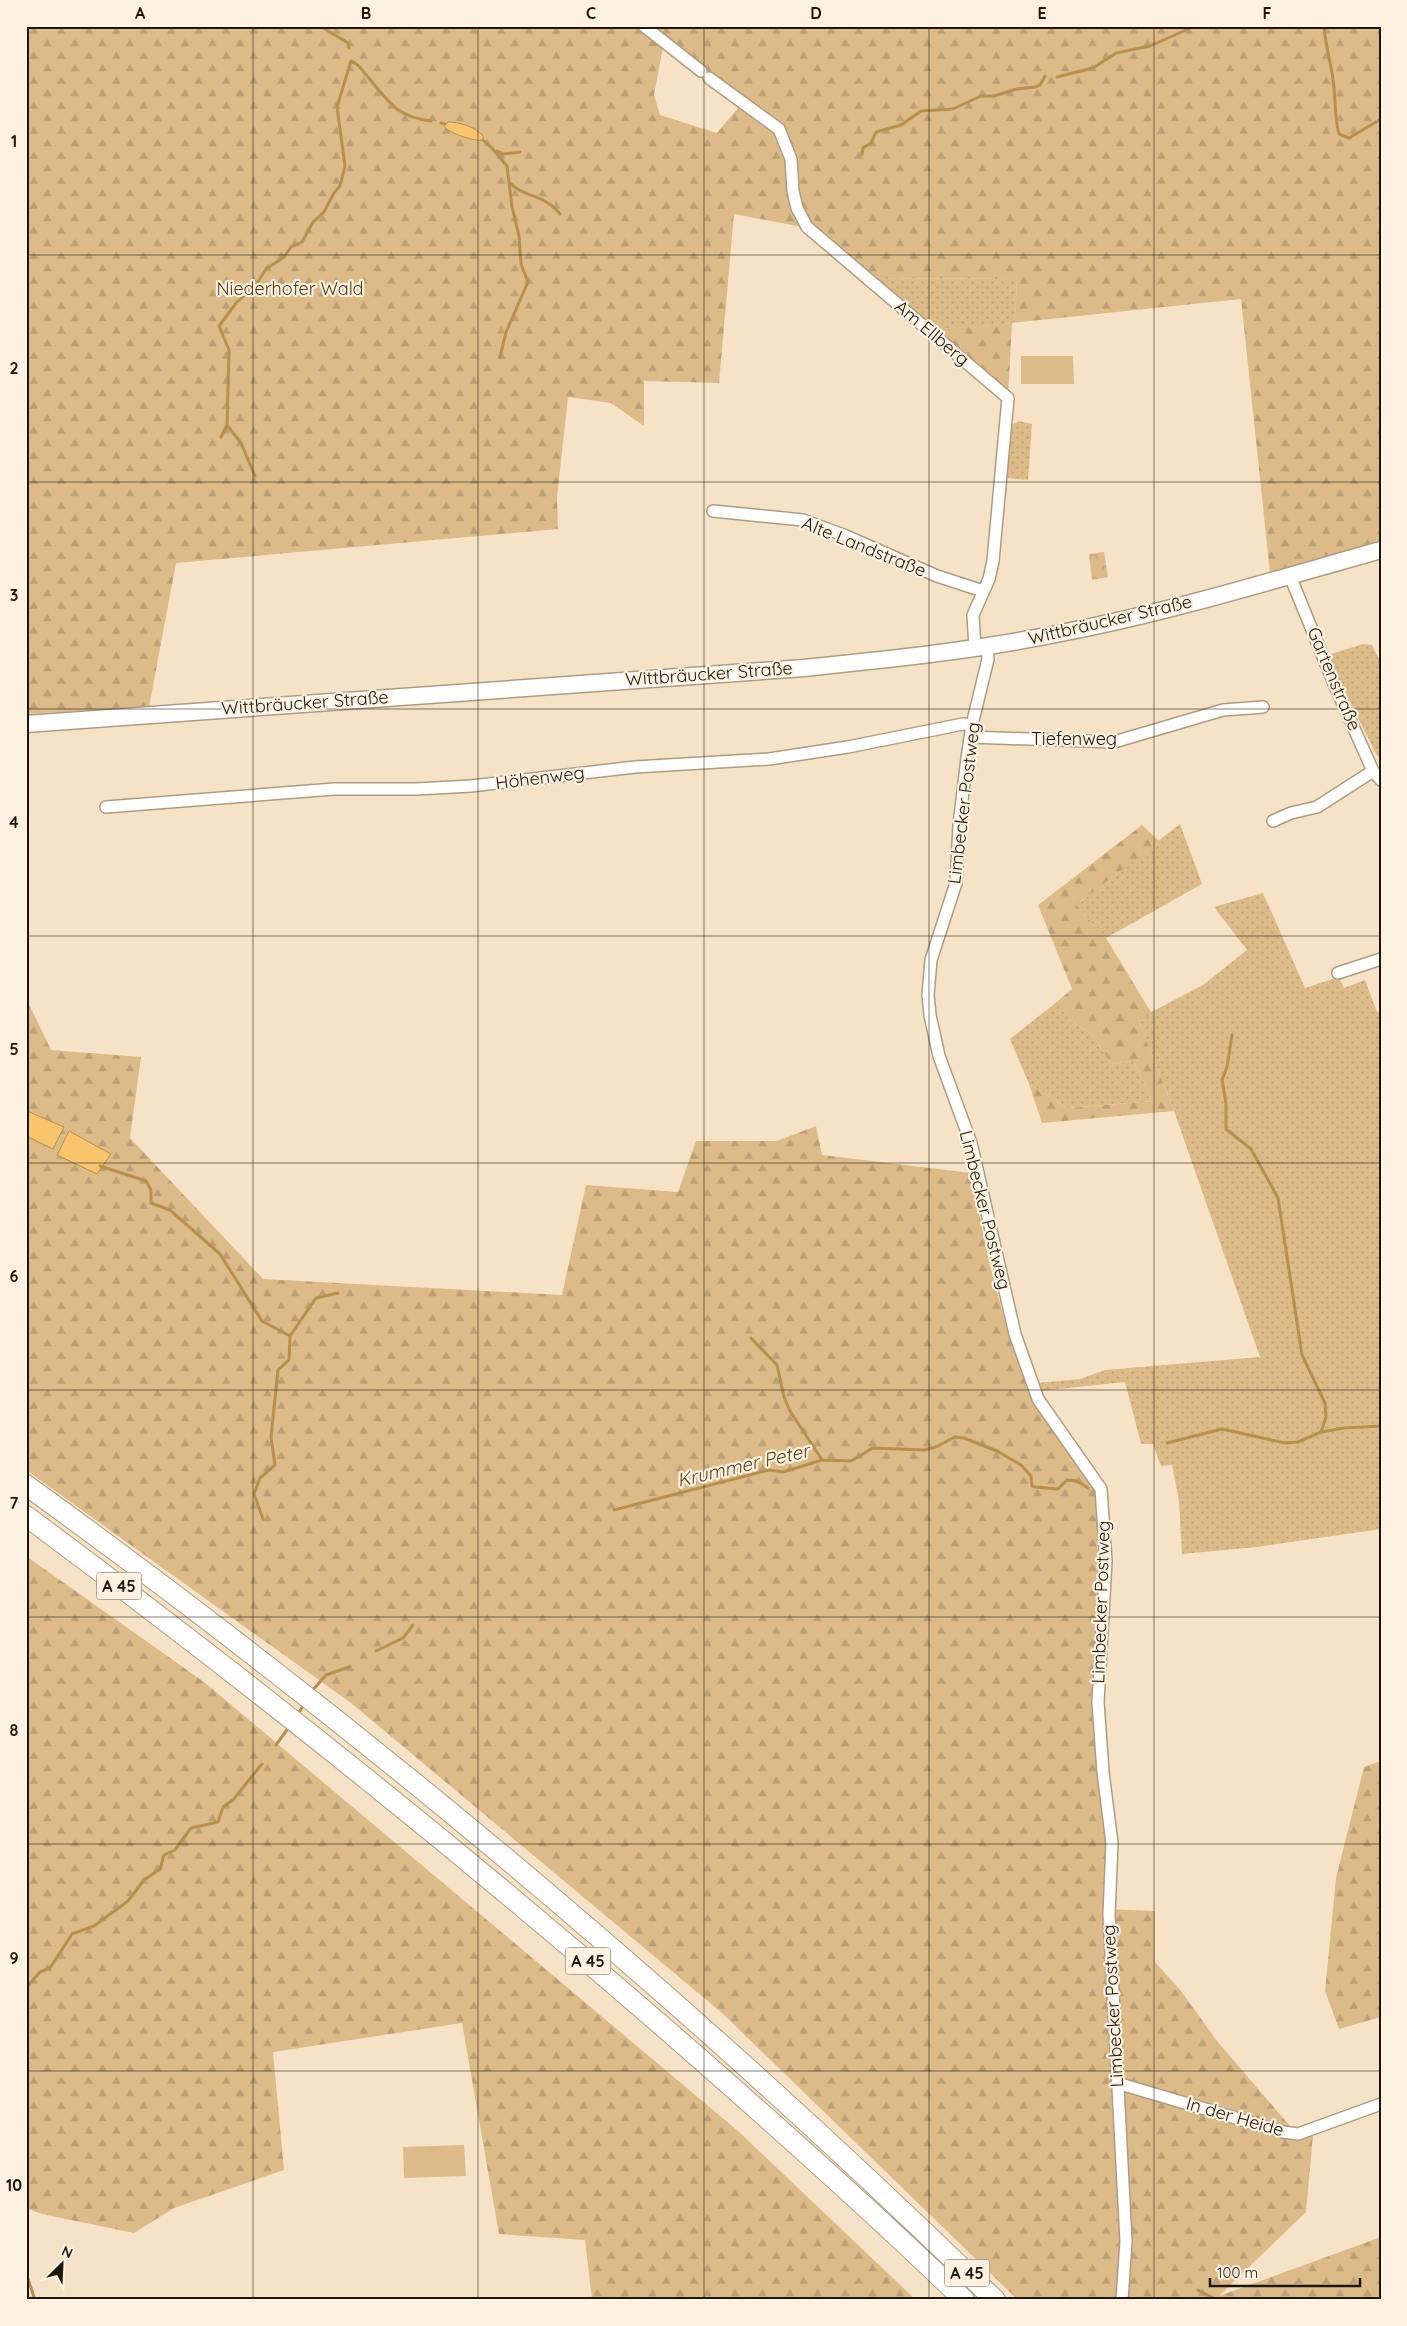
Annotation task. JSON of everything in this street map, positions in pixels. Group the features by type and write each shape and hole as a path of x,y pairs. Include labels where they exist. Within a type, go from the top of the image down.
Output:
{"highway":[{"name":"A 45","path":"26,1485 227,1635 494,1849 754,2073 995,2300"},
{"name":"A 45","path":"26,1516 212,1655 380,1790 646,2010 964,2300"}],"main road":[{"name":"Wittbräucker Straße","path":"26,724 804,668 900,658 981,647 1104,624 1290,576 1381,550"}],"street":[{"name":"Am Ellberg","path":"644,26 779,129 791,159 793,190 797,208 807,228 1008,398 993,561 973,615 981,647"},
{"name":"Alte Landstraße","path":"713,511 803,520 846,536 937,576 983,590"},
{"name":"Gartenstraße","path":"1290,576 1335,686 1373,771 1381,780"},
{"name":"Limbecker Postweg","path":"981,647 987,667 970,737 959,825 956,883 931,960 928,995 930,1015 939,1056 971,1143 1015,1334 1038,1399 1101,1489 1106,1561 1098,1702 1103,1772 1112,1843 1109,1915 1126,2241 1122,2300"},
{"name":"Tiefenweg","path":"970,737 1114,742 1223,710 1263,707"},
{"name":"Höhenweg","path":"106,807 334,789 416,789 471,786 635,767 776,758 913,735 963,724 972,725"},
{"path":"1273,821 1291,813 1317,807 1373,771"},
{"path":"1338,973 1381,959"},
{"name":"In der Heide","path":"1117,2083 1283,2132 1298,2134 1381,2104"}],"green space":[{"name":"Niederhofer Wald","path":"26,26 1381,26 1381,542 1270,573 1241,299 1012,323 1015,318 1017,279 867,278 807,228 734,214 719,383 644,381 644,426 611,403 568,397 557,497 558,529 176,563 149,707 26,714","holes":["664,42 743,102 717,133 660,115 654,95"]},
{"path":"867,278 1017,279 1015,318 1012,323 929,330"},
{"path":"1012,323 1008,398 929,330"},
{"path":"1021,356 1073,356 1074,384 1021,384"},
{"path":"1019,421 1032,424 1028,480 1007,478 1006,499 1002,496 1008,427"},
{"path":"1104,552 1108,577 1092,580 1089,554"},
{"path":"1363,644 1372,645 1381,663 1381,759 1376,754 1332,665 1331,654"},
{"path":"1180,824 1202,884 1106,938 1076,905"},
{"path":"1142,825 1159,841 1076,905 1106,938 1152,1014 1138,1019 1174,1111 1042,1123 1029,1084 1068,1108 1154,1101 1133,1061 1111,1064 1092,1034 1070,1021 1058,1001 1072,989 1038,905"},
{"path":"1263,893 1305,988 1339,977 1344,988 1365,980 1377,1012 1381,1011 1381,1529 1257,1547 1182,1554 1179,1501 1172,1465 1161,1466 1153,1444 1141,1444 1125,1382 1040,1391 1037,1383 1080,1379 1105,1370 1260,1357 1174,1111 1138,1019 1203,985 1247,950 1214,907"},
{"path":"26,998 51,1050 141,1057 130,1138 263,1279 562,1295 586,1185 678,1192 696,1141 777,1141 816,1126 822,1155 971,1173 989,1262 1012,1347 1036,1401 1100,1491 1104,1560 1091,1700 1097,1773 1107,1843 1103,1909 1155,1911 1155,1962 1181,1991 1217,2041 1301,2139 1313,2135 1306,2212 1219,2296 1381,2237 1381,2300 1018,2300 722,2013 351,1703 26,1470"},
{"path":"1058,1001 1070,1021 1092,1034 1111,1064 1133,1061 1154,1101 1068,1108 1029,1084 1010,1039"},
{"path":"26,1556 204,1682 738,2131 916,2300 592,2300 585,2240 499,2234 462,2023 273,2052 284,2170 174,2208 134,2233 42,2214 26,2208"},
{"path":"1381,1761 1381,2017 1339,2029 1325,1991 1336,1878 1364,1767"},
{"path":"464,2145 466,2176 404,2178 403,2147"}],"shaded area":[{"path":"448,122 472,128 483,136 483,140 468,138 446,129 444,126"},
{"path":"27,1111 64,1127 53,1149 26,1136"},
{"path":"69,1131 111,1154 97,1174 57,1155"}],"waterway":[{"path":"320,26 348,43 349,48"},
{"path":"1057,77 1093,68 1116,53 1150,46 1195,26"},
{"path":"1324,26 1334,87 1336,120 1339,134 1349,138 1381,119"},
{"path":"255,476 241,443 227,425 229,350 219,326 237,302 256,285 266,269 284,257 291,247 302,242 313,222 324,212 340,186 345,166 337,107 351,61 359,66 394,107 409,116 431,121"},
{"path":"862,154 863,148 871,143 876,132 901,125 921,111 953,109 981,96 994,96 1017,89 1035,87 1040,85 1045,76"},
{"path":"441,123 445,124"},
{"path":"483,140 507,166 512,207 519,236 521,264 528,282 506,332 500,357"},
{"path":"497,151 503,154 520,152"},
{"path":"509,182 521,191 547,202 560,214"},
{"path":"221,437 227,425"},
{"path":"1232,1035 1227,1067 1222,1080 1226,1103 1226,1129 1251,1149 1278,1198 1302,1355 1325,1403 1326,1417 1321,1432"},
{"path":"100,1166 146,1181 151,1190 151,1203 170,1210 220,1254 262,1321 290,1336 289,1360 278,1370 271,1437 275,1465 260,1478 254,1494 263,1519"},
{"path":"290,1336 316,1298 338,1293"},
{"path":"751,1338 777,1365 784,1397 790,1411 822,1460"},
{"name":"Krummer Peter","path":"1167,1443 1222,1429 1285,1443 1298,1442 1321,1432 1344,1428 1381,1426"},
{"name":"Krummer Peter","path":"614,1510 769,1470 783,1472 822,1460 851,1461 873,1448 924,1450 936,1447 955,1437 964,1438 997,1451 1021,1465 1031,1476 1032,1486 1058,1489 1067,1480 1077,1481 1088,1488"},
{"path":"376,1651 403,1638 413,1625"},
{"path":"311,1692 326,1675 349,1667"},
{"path":"297,1716 304,1704"},
{"path":"276,1745 289,1727"},
{"path":"26,1988 40,1972 50,1968 72,1934 94,1926 128,1901 144,1880 160,1869 164,1855 175,1850 191,1828 218,1822 223,1807 233,1800 262,1764"},
{"path":"26,2273 35,2300"},
{"path":"1198,2290 1217,2300"}]}
